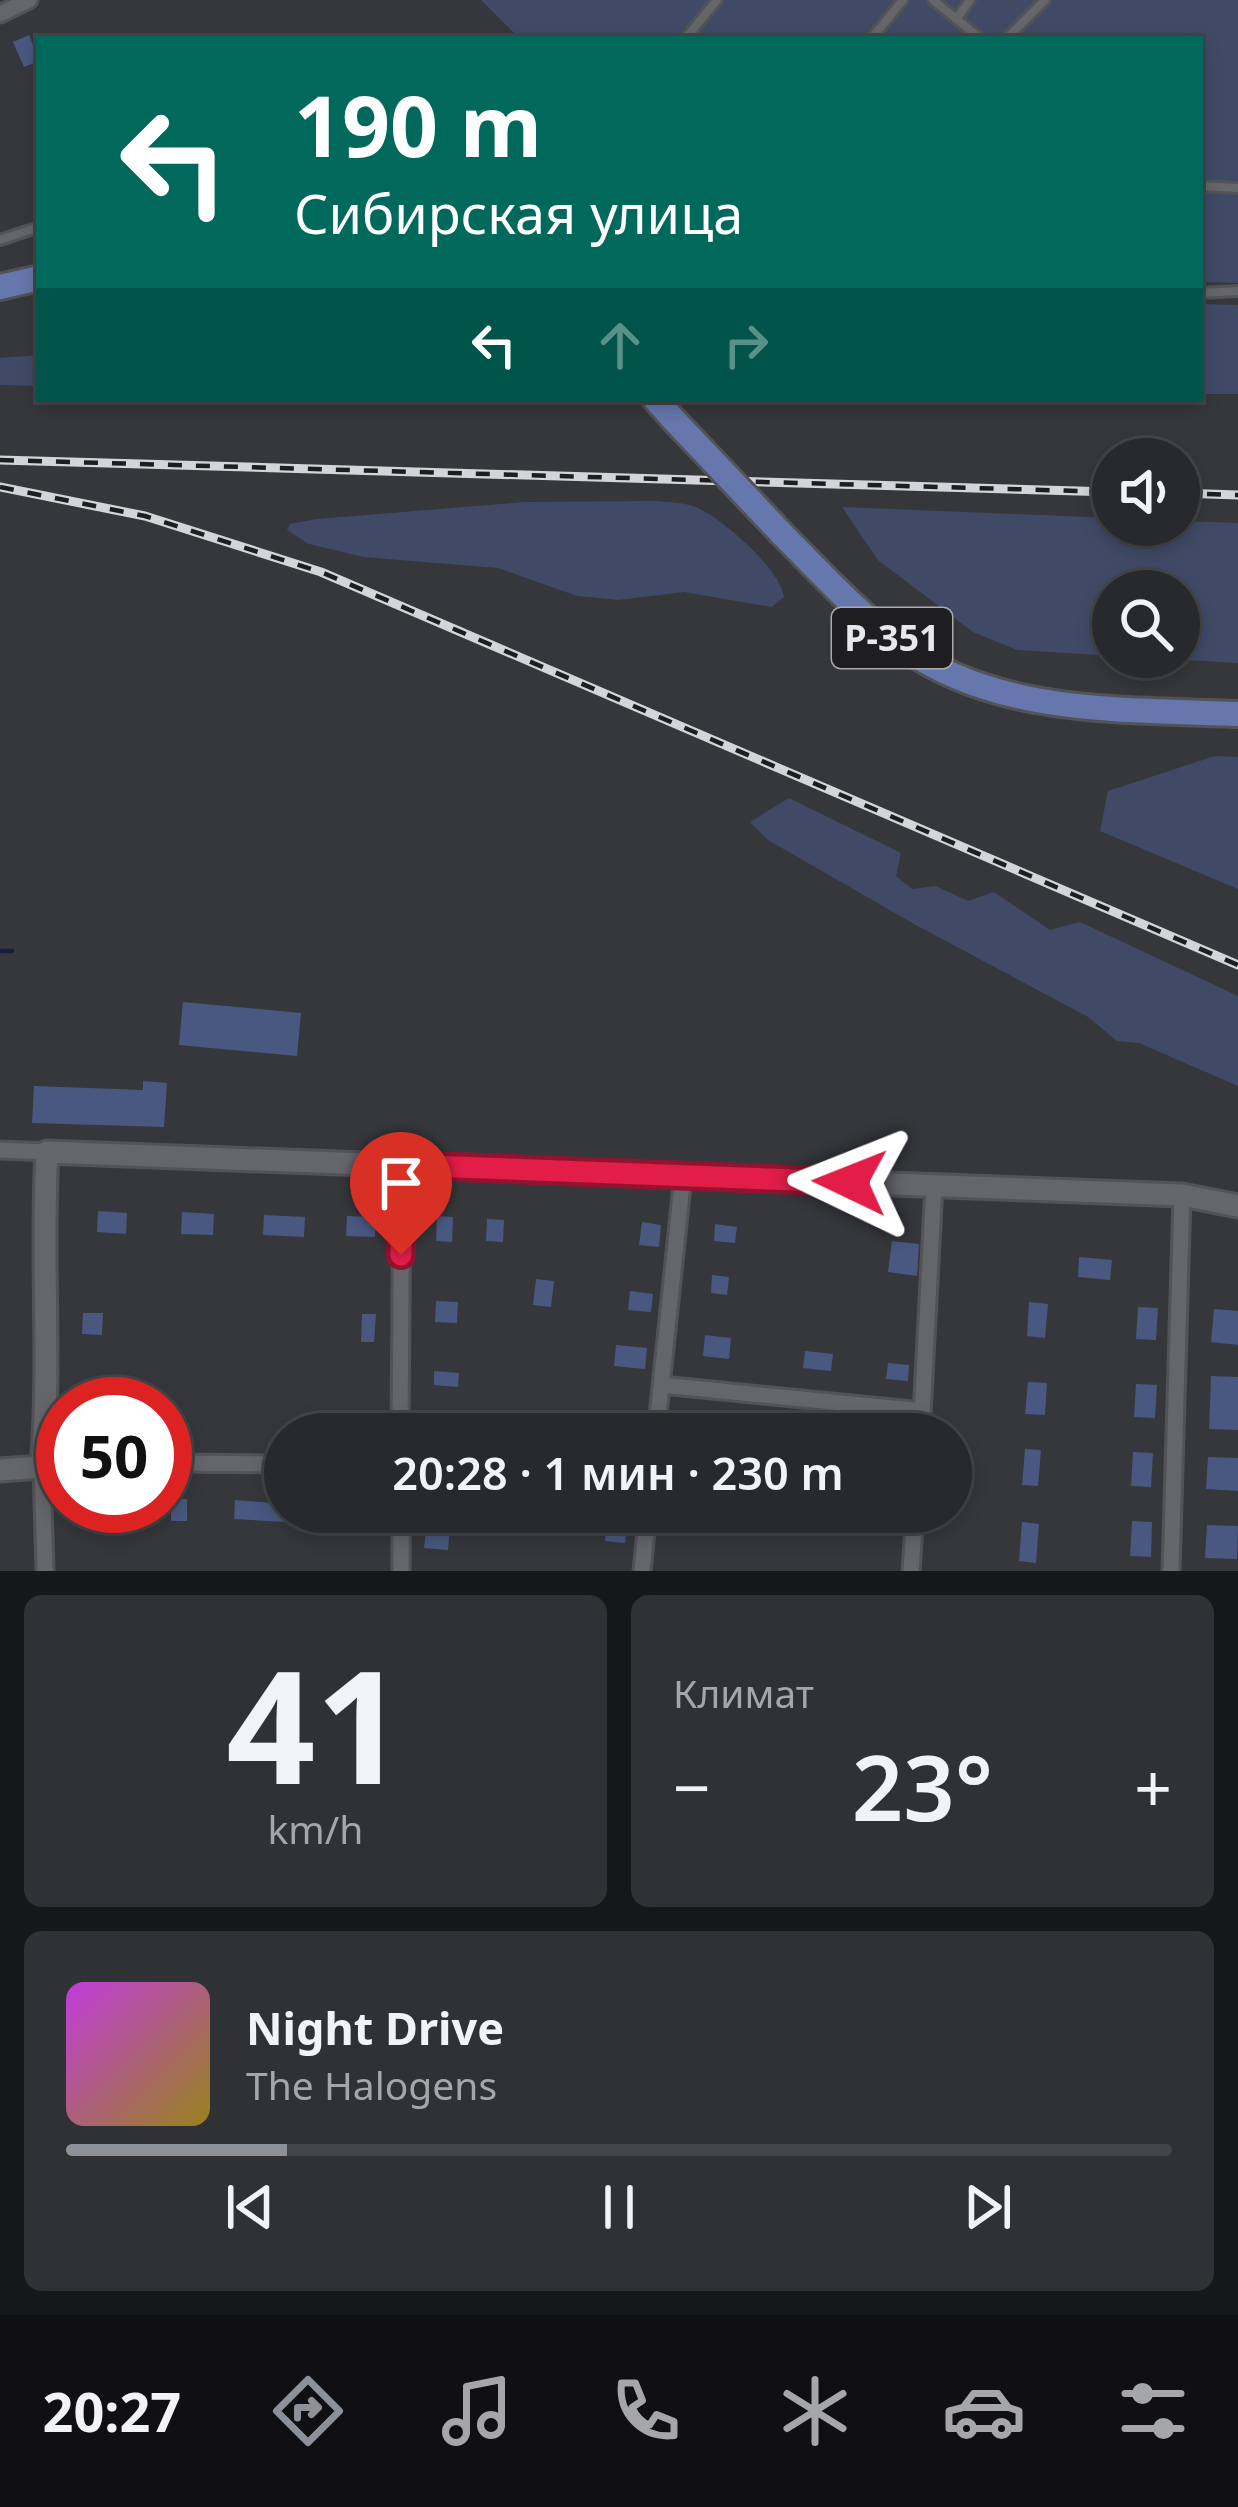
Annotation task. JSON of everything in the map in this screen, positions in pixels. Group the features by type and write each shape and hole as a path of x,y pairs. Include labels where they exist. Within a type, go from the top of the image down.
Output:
{"main road":[{"path":"0,287 36,279"},
{"name":"Р-351","path":"658,402 865,617 905,649 958,679 1030,699 1100,708 1238,714"},
{"path":"46,1377 43,1224 47,1152 1181,1195 1238,1206"},
{"path":"0,1470 36,1468"}],"street":[{"path":"0,14 29,0"},
{"path":"0,1150 47,1152"},
{"path":"400,1413 402,1165"},
{"path":"659,1413 683,1176"},
{"path":"662,1385 922,1411 934,1186"},
{"path":"1171,1571 1181,1195"},
{"path":"192,1463 264,1464"},
{"path":"45,1571 48,1533"},
{"path":"401,1533 401,1571"},
{"path":"642,1571 645,1533"},
{"path":"911,1571 914,1533"}],"lane":[{"path":"687,36 717,0"},
{"path":"873,36 903,0"},
{"path":"932,0 978,36"},
{"path":"958,17 970,0"},
{"path":"1009,36 1046,0"},
{"path":"1203,186 1238,188"},
{"path":"0,240 36,228"},
{"path":"1203,293 1238,291"}],"shaded area":[{"path":"481,0 1238,0 1238,283 1203,282 1203,36 517,36"},
{"path":"1203,304 1238,305 1238,394 1203,394"},
{"path":"36,355 36,386 0,385 0,358"},
{"path":"655,501 693,506 718,520 761,559 784,597 772,607 684,592 618,600 577,596 498,568 363,557 309,544 287,530 290,524 317,519 525,502"},
{"path":"842,507 1092,517 1092,546 1200,546 1200,522 1238,523 1238,663 1200,661 1200,570 1092,570 1092,655 1017,650 973,632 878,560"},
{"path":"1215,756 1238,757 1238,889 1100,831 1108,791"},
{"path":"789,798 901,853 896,876 912,889 936,886 968,901 994,892 1050,930 1080,922 1238,996 1238,1086 1139,1043 1117,1041 1088,1017 768,840 750,822"}],"building":[{"path":"29,35 36,62 24,67 13,42"},
{"path":"183,1002 301,1013 297,1056 179,1045"},
{"path":"143,1081 167,1083 164,1127 32,1123 34,1086 143,1090"},
{"path":"98,1211 127,1213 126,1234 97,1232"},
{"path":"182,1212 214,1214 213,1235 181,1234"},
{"path":"264,1215 305,1217 304,1237 263,1235"},
{"path":"347,1216 376,1217 375,1237 346,1236"},
{"path":"437,1216 453,1217 452,1242 436,1241"},
{"path":"487,1219 504,1220 503,1242 486,1241"},
{"path":"642,1222 661,1225 659,1247 639,1245"},
{"path":"715,1224 737,1227 735,1243 714,1241"},
{"path":"892,1241 919,1244 917,1276 888,1272"},
{"path":"1079,1257 1112,1260 1110,1280 1078,1277"},
{"path":"712,1275 729,1277 727,1295 711,1293"},
{"path":"536,1279 554,1281 551,1307 533,1305"},
{"path":"630,1291 653,1294 651,1312 628,1310"},
{"path":"436,1301 458,1302 457,1323 435,1322"},
{"path":"1029,1302 1048,1304 1045,1338 1027,1336"},
{"path":"1138,1307 1158,1308 1156,1340 1136,1339"},
{"path":"1214,1309 1238,1311 1238,1345 1211,1342"},
{"path":"83,1313 103,1313 102,1335 82,1334"},
{"path":"362,1314 376,1314 374,1342 361,1342"},
{"path":"705,1335 731,1338 729,1359 703,1356"},
{"path":"616,1345 647,1348 645,1369 614,1366"},
{"path":"805,1351 833,1354 831,1371 803,1368"},
{"path":"888,1363 909,1365 908,1381 886,1379"},
{"path":"434,1371 459,1373 458,1387 434,1385"},
{"path":"1211,1376 1238,1377 1238,1430 1209,1429"},
{"path":"1028,1382 1047,1383 1045,1415 1025,1414"},
{"path":"1136,1384 1157,1385 1155,1418 1134,1417"},
{"path":"1025,1449 1041,1450 1038,1486 1022,1485"},
{"path":"1133,1452 1153,1453 1151,1487 1131,1486"},
{"path":"1208,1457 1238,1458 1238,1491 1206,1489"},
{"path":"235,1500 264,1502 264,1521 234,1519"},
{"path":"1132,1521 1152,1522 1151,1557 1130,1556"},
{"path":"1022,1522 1039,1524 1036,1563 1019,1561"},
{"path":"1207,1525 1238,1526 1237,1559 1205,1558"},
{"path":"426,1533 449,1533 448,1550 424,1548"},
{"path":"606,1533 626,1533 625,1543 605,1541"}],"waterway":[{"path":"0,951 12,951"}],"railway":[{"path":"0,460 1092,491"},
{"path":"0,487 145,516 321,572 1238,965"},
{"path":"1200,494 1238,495"}],"route":[{"path":"401,1255 402,1165 850,1182"}]}
